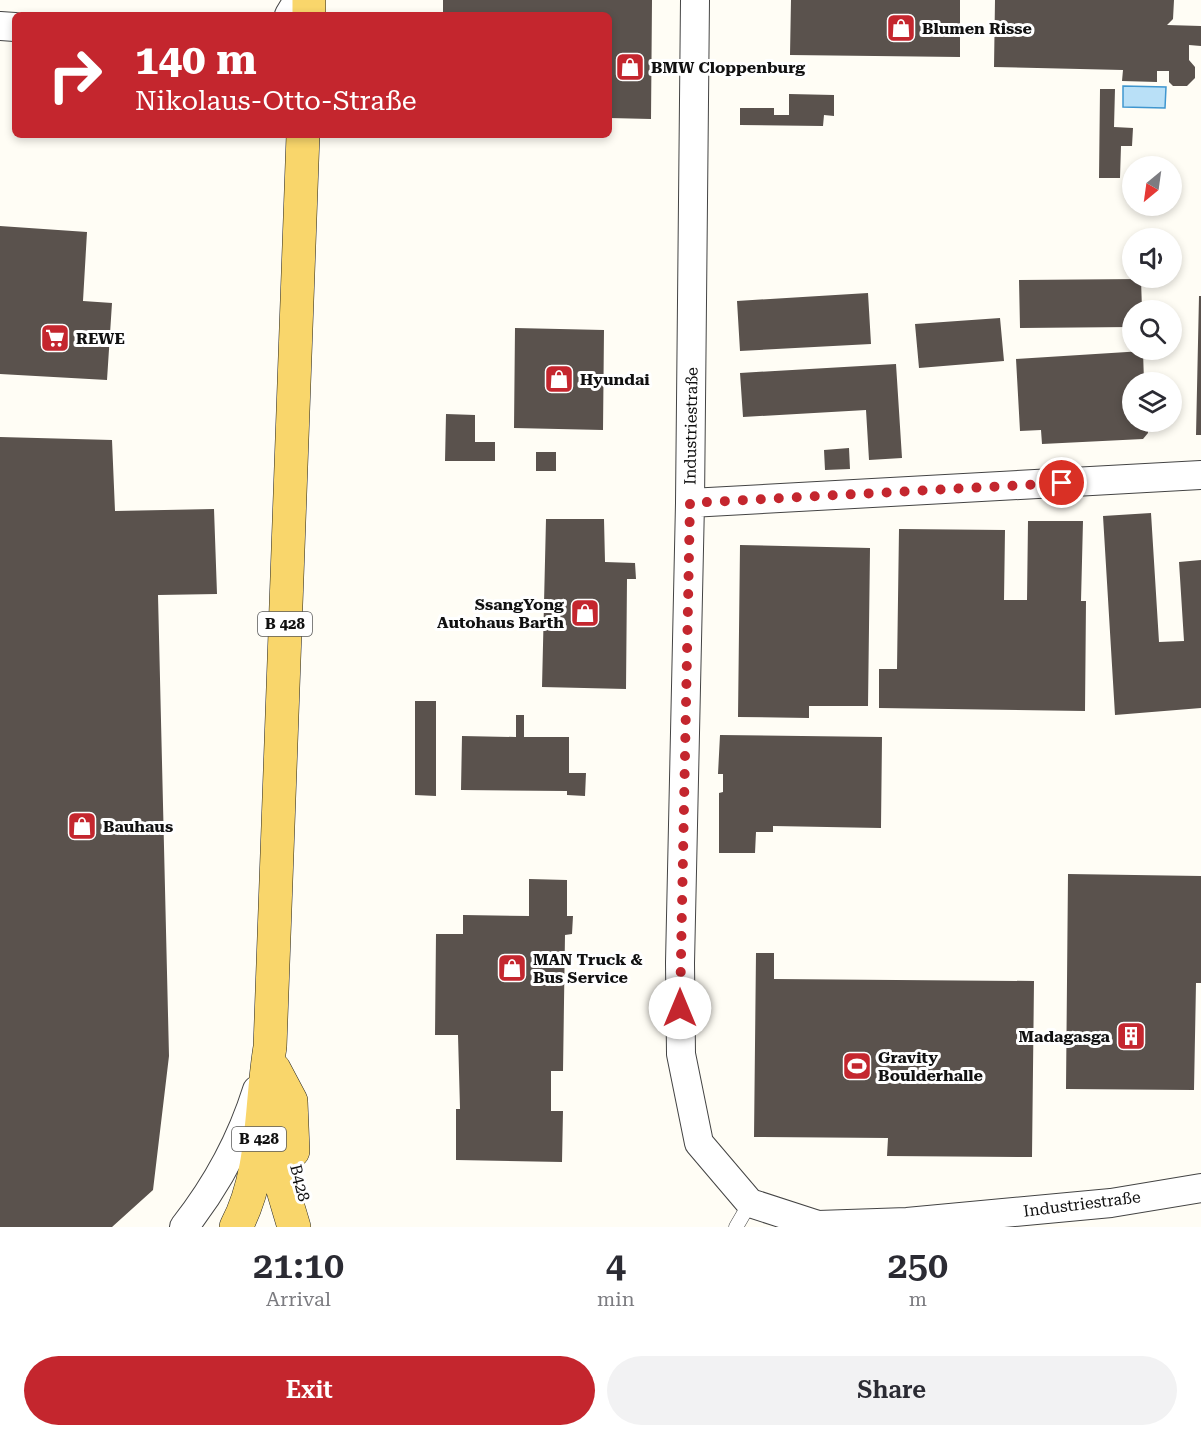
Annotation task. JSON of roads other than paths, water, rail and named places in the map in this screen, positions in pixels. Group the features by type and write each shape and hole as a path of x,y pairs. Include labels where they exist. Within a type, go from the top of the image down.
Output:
{"main road":[{"name":"B 428","path":"236,1227 256,1174 271,1050 303,138"},
{"name":"B 428","path":"271,1050 277,1090 280,1180 294,1227"},
{"name":"B428","path":"271,1050 291,1101 294,1158 303,1200 314,1227"}],"street":[{"name":"Industriestraße","path":"695,0 681,1054 699,1143 743,1215 818,1225 897,1223 1111,1203 1201,1188"},
{"path":"690,503 1201,475"},
{"path":"184,1227 210,1192 238,1142 271,1050"}],"water":[{"path":"1123,86 1166,87 1165,108 1123,107"}],"place":[{"name":"Blumen Risse","path":"901,28"},
{"name":"BMW Cloppenburg","path":"630,67"},
{"name":"REWE","path":"55,338"},
{"name":"Hyundai","path":"559,379"},
{"name":"SsangYong Autohaus Barth","path":"585,613"},
{"name":"Bauhaus","path":"82,826"},
{"name":"MAN Truck & Bus Service","path":"512,968"},
{"name":"Madagasga","path":"1131,1036"},
{"name":"Gravity Boulderhalle","path":"857,1066"}]}
